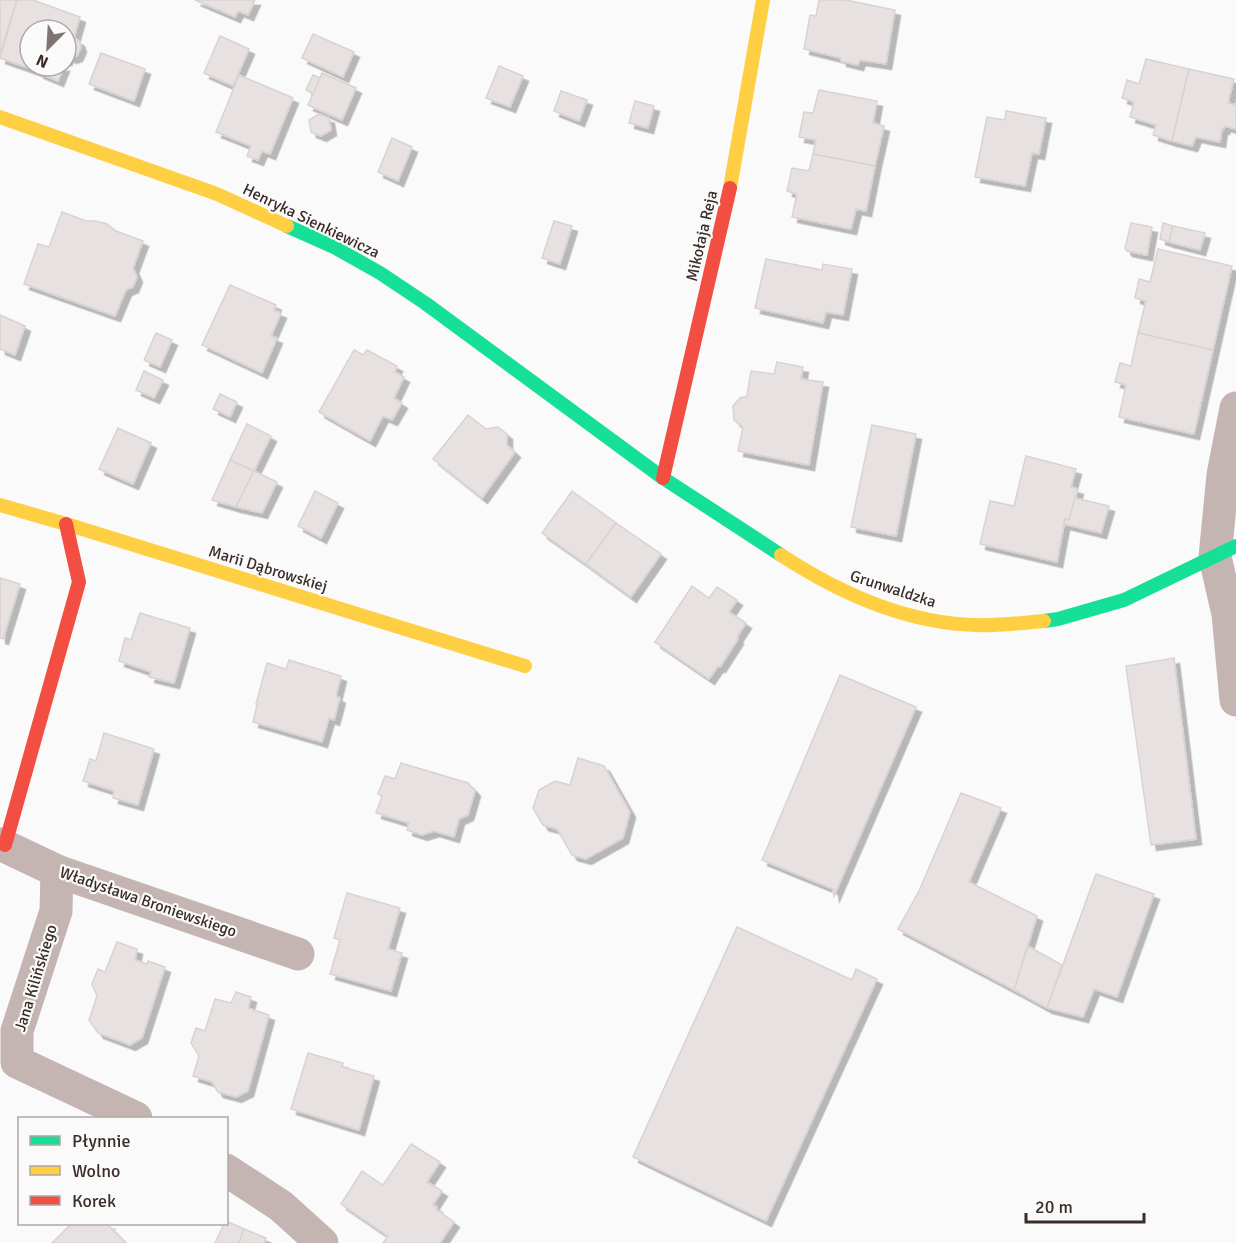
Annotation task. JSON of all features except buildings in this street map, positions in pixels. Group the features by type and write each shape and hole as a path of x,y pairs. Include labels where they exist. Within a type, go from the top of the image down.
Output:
{"street":[{"name":"Mikołaja Reja","path":"663,478 731,183 763,0"},
{"name":"Henryka Sienkiewicza","path":"0,117 217,194 334,247 380,273 425,303 663,478"},
{"path":"1236,408 1222,475 1229,558 1228,614 1236,700"},
{"name":"Grunwaldzka","path":"663,478 811,575 856,598 904,614 937,621 974,626 1058,619 1124,600 1229,558"},
{"name":"Marii Dąbrowskiej","path":"0,505 525,666"},
{"path":"2,845 79,582 66,524"},
{"name":"Władysława Broniewskiego","path":"2,845 57,871 298,954"},
{"name":"Jana Kilińskiego","path":"57,871 56,911 8,1063 131,1117"},
{"path":"228,1171 281,1206 321,1243"}],"traffic: fast":[{"path":"287,226 334,247 380,273 425,303 663,478 781,555"},
{"path":"1044,621 1124,600 1236,546"}],"traffic: slow":[{"path":"730,188 763,0"},
{"path":"0,117 217,194 287,226"},
{"path":"0,505 525,666"},
{"path":"781,555 826,582 873,604 923,619 984,625 1044,621"}],"traffic: jam":[{"path":"663,478 730,188"},
{"path":"5,845 79,582 66,524"}]}
